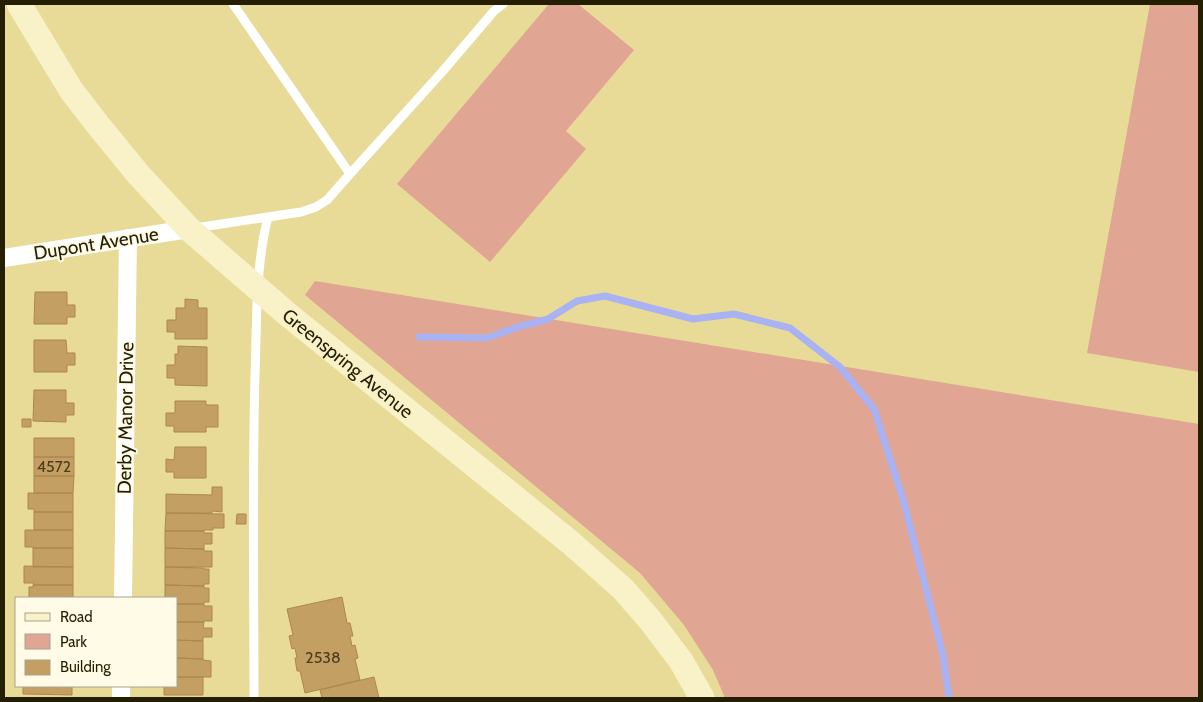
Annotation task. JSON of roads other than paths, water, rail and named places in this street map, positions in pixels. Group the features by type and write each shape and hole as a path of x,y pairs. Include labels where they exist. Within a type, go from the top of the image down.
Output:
{"main road":[{"name":"Greenspring Avenue","path":"19,4 71,90 138,174 189,229 324,344 571,543 623,589 650,620 681,661 702,698"}],"street":[{"name":"Dupont Avenue","path":"4,258 189,229"},
{"name":"Derby Manor Drive","path":"122,597 128,238"}],"lane":[{"path":"233,4 350,174"},
{"path":"189,229 301,212 316,207 327,200 494,11 504,4"},
{"path":"254,698 254,428 258,288 263,237 268,217"}],"waterway":[{"path":"419,337 487,338 548,319 577,301 605,296 693,319 734,314 790,328 840,367 874,409 903,499 943,655 949,698"}]}
